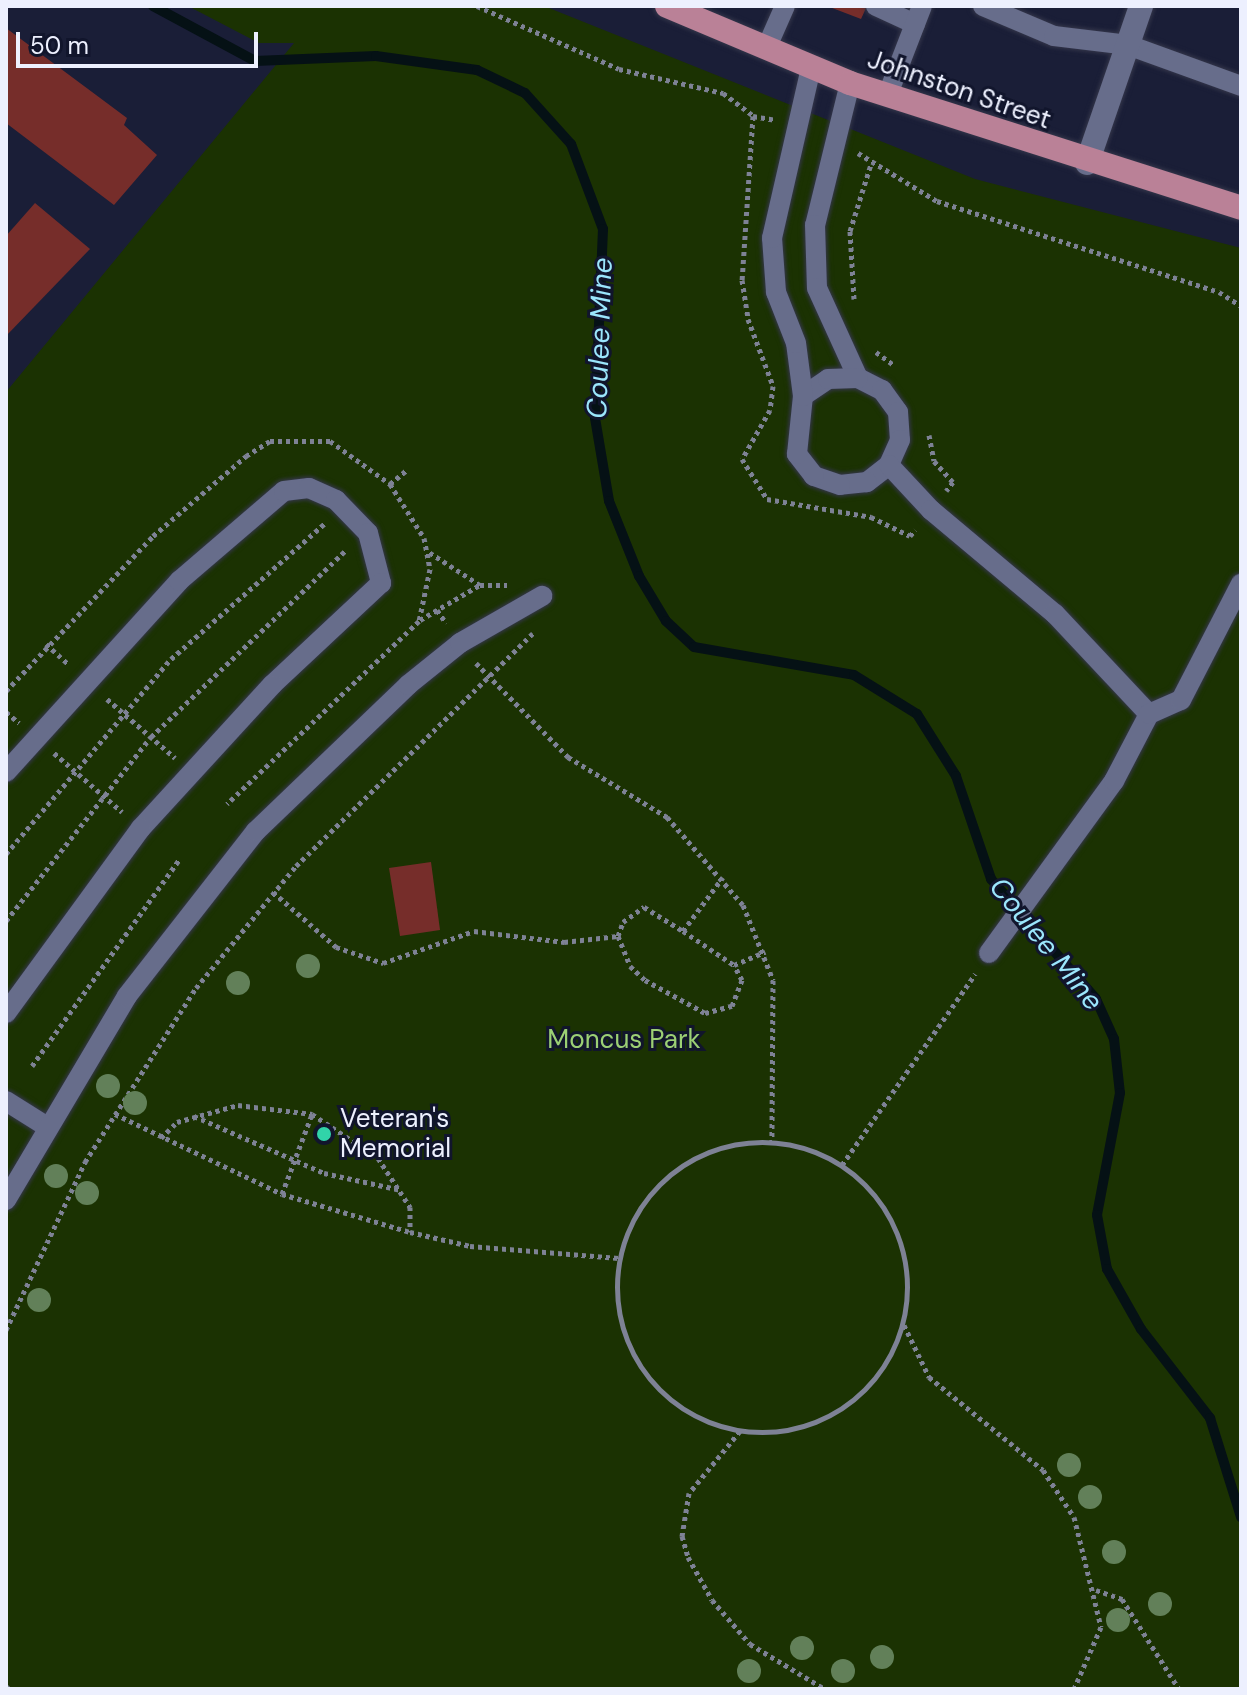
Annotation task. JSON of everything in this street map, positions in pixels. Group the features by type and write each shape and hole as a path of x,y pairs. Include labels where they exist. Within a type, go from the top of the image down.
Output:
{"main road":[{"name":"Johnston Street","path":"667,6 850,83 1087,163 1241,208"}],"street":[{"path":"1087,163 1141,6"}],"lane":[{"path":"766,49 785,6"},
{"path":"876,6 918,15 888,94"},
{"path":"983,6 1054,36 1128,45 1241,86"},
{"path":"803,396 828,379 858,378 882,390 898,412 900,440 889,465 867,482 840,485 814,476 797,454 803,396 796,343 776,292 772,238 811,68"},
{"path":"850,83 815,225 817,288 858,378"},
{"path":"889,465 931,510 1055,614 1149,714"},
{"path":"6,772 84,678 179,581 284,491 309,488 336,500 368,533 381,583 190,772 141,828 6,1013"},
{"path":"989,953 1114,781 1149,714 1181,700 1241,584"},
{"path":"6,1200 46,1126 127,996 257,830 408,685 460,643 542,596"},
{"path":"6,1101 46,1126"}],"path":[{"path":"477,6 619,69 723,93 753,116"},
{"path":"863,155 937,201 1219,292 1241,306"},
{"path":"6,691 46,644 153,536 270,441 330,441 390,484 426,550 430,569 419,621"},
{"path":"390,484 408,469"},
{"path":"6,854 72,769 122,713 259,576 324,523 335,533"},
{"path":"6,921 101,794 151,737 347,550 343,543"},
{"path":"426,550 480,585"},
{"path":"227,804 419,621 480,585 514,584"},
{"path":"6,1330 56,1216 115,1114 196,988 273,892 491,679 537,628"},
{"path":"46,644 190,772"},
{"path":"491,679 568,757 667,817 723,877 765,952 775,1017 772,1141"},
{"path":"6,712 141,828"},
{"path":"32,1066 179,860"},
{"path":"683,931 723,877"},
{"path":"273,892 336,947 383,963 474,931 564,942 618,936"},
{"path":"644,907 734,965 740,996 732,1006 705,1013 645,980 630,966 618,936 623,922 644,907"},
{"path":"734,965 765,952"},
{"path":"842,1165 989,953"},
{"path":"161,1138 193,1115 238,1105 312,1114 378,1158 401,1190 410,1232"},
{"path":"115,1114 282,1194 410,1232 470,1246 619,1258"},
{"path":"282,1194 312,1114"},
{"path":"193,1115 294,1162 401,1190"},
{"path":"772,1141 842,1165 892,1222 905,1260 904,1324 881,1372 853,1401 819,1421 740,1431 696,1416 658,1388 631,1350 618,1305 619,1258 634,1218 659,1184 693,1159 733,1144 772,1141"},
{"path":"904,1324 929,1377 949,1399 1028,1455 1053,1482 1080,1532 1096,1590 1101,1627 1074,1689"},
{"path":"740,1431 689,1493 682,1536 688,1557 712,1600 750,1644 825,1689"},
{"path":"1096,1590 1122,1599 1179,1689"}],"green space":[{"name":"Moncus Park","path":"188,6 544,6 975,179 1241,248 1241,1689 6,1689 6,392 294,43 259,43"}],"building":[{"path":"827,6 867,6 861,19"},
{"path":"6,28 127,118 124,125 157,155 114,205 6,123"},
{"path":"35,203 90,249 6,336 6,236"},
{"path":"431,862 440,930 400,936 389,868"}],"waterway":[{"name":"Coulee Mine","path":"153,6 255,61 376,56 477,70 525,93 571,144 603,229 595,418 609,501 639,576 666,621 694,647 854,675 917,714 956,776 991,879 1096,999 1114,1039 1120,1093 1097,1215 1107,1269 1141,1329 1210,1418 1241,1517"}],"place":[{"name":"Veteran's Memorial","path":"324,1134"}]}
